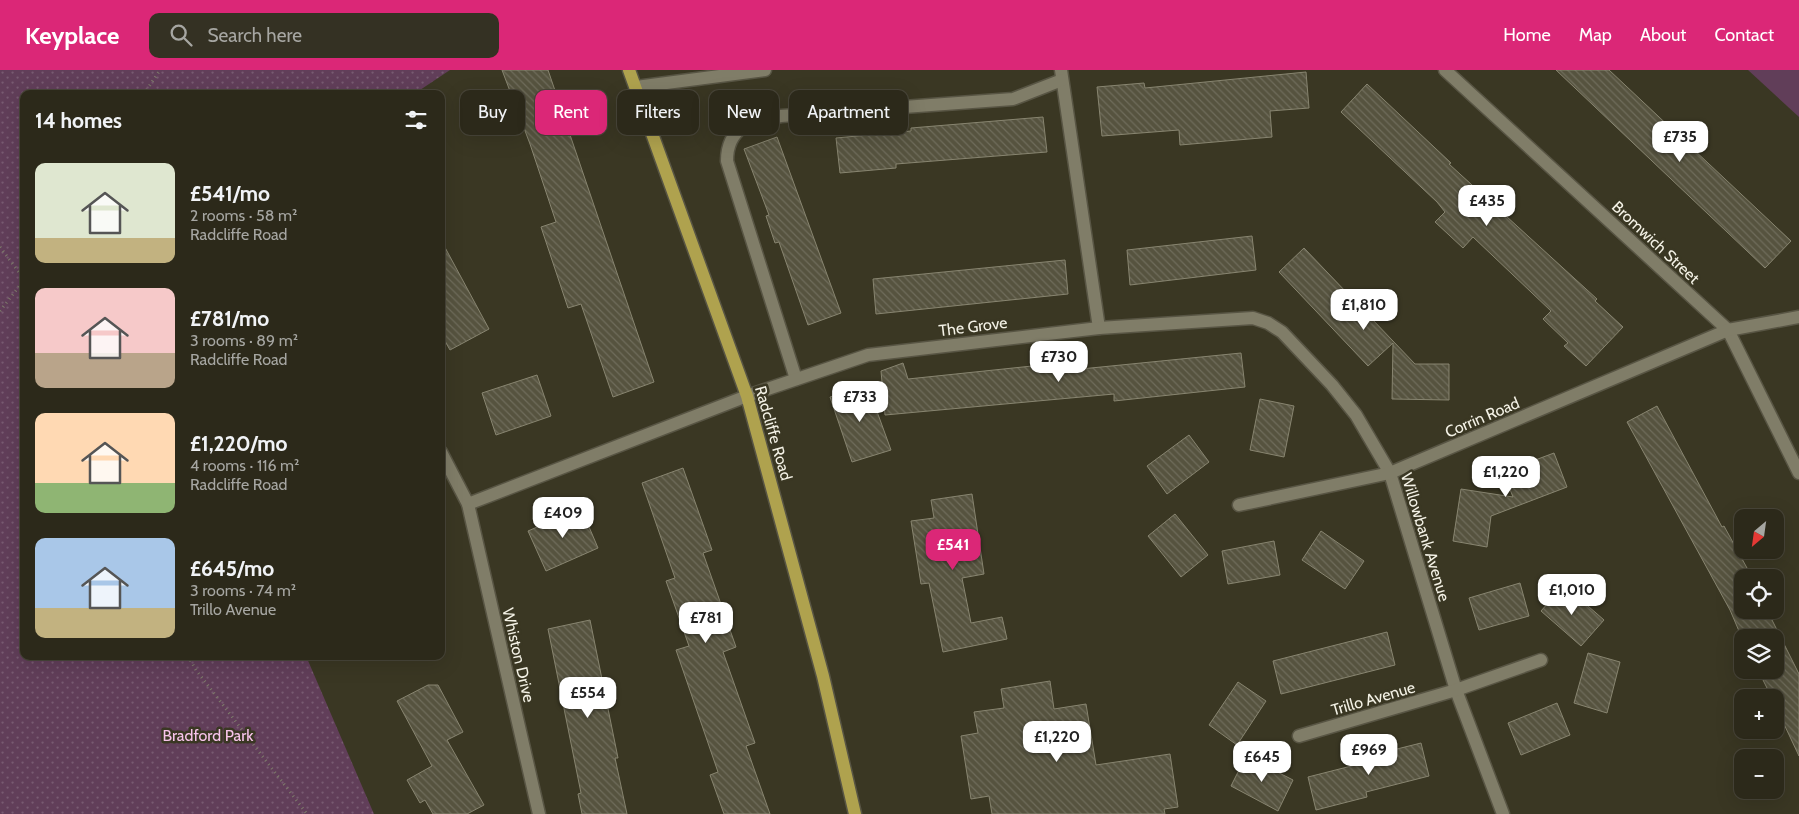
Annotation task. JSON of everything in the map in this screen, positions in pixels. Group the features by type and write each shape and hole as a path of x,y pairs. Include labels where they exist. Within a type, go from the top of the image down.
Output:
{"main road":[{"name":"Radcliffe Road","path":"629,70 747,396 823,676 855,814"}],"street":[{"path":"636,86 766,70"},
{"name":"Bromwich Street","path":"1445,70 1728,330 1799,473"},
{"path":"796,379 727,162 727,150 735,133 758,120 781,116 1012,99 1061,75 1099,328"},
{"name":"Corrin Road","path":"1239,505 1390,473 1728,330 1799,317"},
{"name":"Willowbank Avenue","path":"1099,328 1253,318 1268,323 1282,332 1332,385 1356,415 1390,473 1456,690 1503,814"},
{"name":"The Grove","path":"747,396 868,355 1099,328"},
{"path":"468,504 747,396"},
{"name":"Whiston Drive","path":"445,460 468,504 538,814"},
{"name":"Trillo Avenue","path":"1299,736 1456,690 1541,660"}],"path":[{"path":"147,90 160,70"},
{"path":"0,247 20,274"},
{"path":"0,311 20,284"},
{"path":"190,660 307,814"}],"green space":[{"name":"Bradford Park","path":"0,70 450,70 420,90 20,90 20,660 308,660 374,814 0,814"},
{"path":"1748,70 1799,70 1799,117"}],"building":[{"path":"502,70 548,70 555,90 535,90 535,135 570,135 654,382 613,397 581,304 568,308 541,227 556,222 525,131 525,90 510,90"},
{"path":"1556,70 1609,70 1791,241 1765,268"},
{"path":"1306,72 1309,108 1270,111 1272,137 1180,145 1179,130 1102,136 1097,87 1144,83 1145,88"},
{"path":"1367,84 1451,163 1449,164 1597,299 1595,301 1623,327 1586,366 1564,346 1568,343 1543,319 1551,311 1473,237 1463,248 1435,222 1445,212 1437,202 1341,112"},
{"path":"1043,117 1047,152 896,164 896,168 840,173 836,138 868,135 908,135 911,128"},
{"path":"777,137 841,313 808,325 779,242 775,243 766,216 769,215 744,149"},
{"path":"1252,236 1256,270 1130,285 1127,250"},
{"path":"445,247 489,329 450,350 445,341"},
{"path":"1304,248 1415,364 1449,364 1449,400 1392,399 1393,343 1368,366 1279,272"},
{"path":"1065,260 1068,294 876,314 873,279"},
{"path":"1241,353 1245,387 1114,401 1114,394 885,415 881,371 903,363 908,379 1080,361 1081,369"},
{"path":"537,375 551,416 496,435 482,393"},
{"path":"867,384 891,450 852,462 830,397"},
{"path":"1260,399 1294,406 1284,457 1250,450"},
{"path":"1657,406 1722,527 1724,526 1734,544 1734,559 1742,559 1747,568 1734,569 1734,619 1772,619 1776,629 1738,629 1730,610 1627,422"},
{"path":"1189,435 1209,462 1167,494 1147,466"},
{"path":"1554,453 1567,487 1491,516 1487,547 1453,541 1461,489 1513,497 1503,472"},
{"path":"683,468 712,550 703,553 736,647 723,652 755,743 746,746 770,814 724,814 710,775 718,772 676,650 689,646 666,581 675,578 642,483"},
{"path":"972,494 984,574 962,578 971,623 1002,617 1007,639 943,652 929,583 921,584 911,521 934,518 931,500"},
{"path":"581,508 598,548 546,571 528,531"},
{"path":"1175,514 1208,555 1181,577 1148,536"},
{"path":"1321,531 1364,561 1345,589 1302,560"},
{"path":"1274,541 1280,575 1228,584 1222,551"},
{"path":"1520,583 1529,616 1479,630 1469,598"},
{"path":"1564,585 1604,620 1581,646 1541,611"},
{"path":"590,620 618,758 615,758 627,814 582,814 578,794 581,793 548,629"},
{"path":"1387,632 1395,665 1281,694 1273,661"},
{"path":"1784,644 1799,674 1799,756 1784,724 1784,689 1768,689 1762,679 1784,679"},
{"path":"1588,653 1620,662 1607,713 1574,703"},
{"path":"1050,681 1054,709 1086,704 1096,765 1170,754 1178,807 1164,809 1165,814 992,814 989,796 971,799 961,736 978,733 974,712 1004,708 1001,689"},
{"path":"1238,682 1266,701 1237,745 1209,725"},
{"path":"428,685 438,685 463,732 447,740 484,805 467,814 433,814 425,800 420,803 407,780 432,766 397,701"},
{"path":"1557,703 1570,735 1521,755 1508,723"},
{"path":"1421,743 1429,776 1366,792 1367,797 1316,810 1308,777 1371,761 1369,756"},
{"path":"1246,756 1293,780 1278,811 1231,786"}]}
